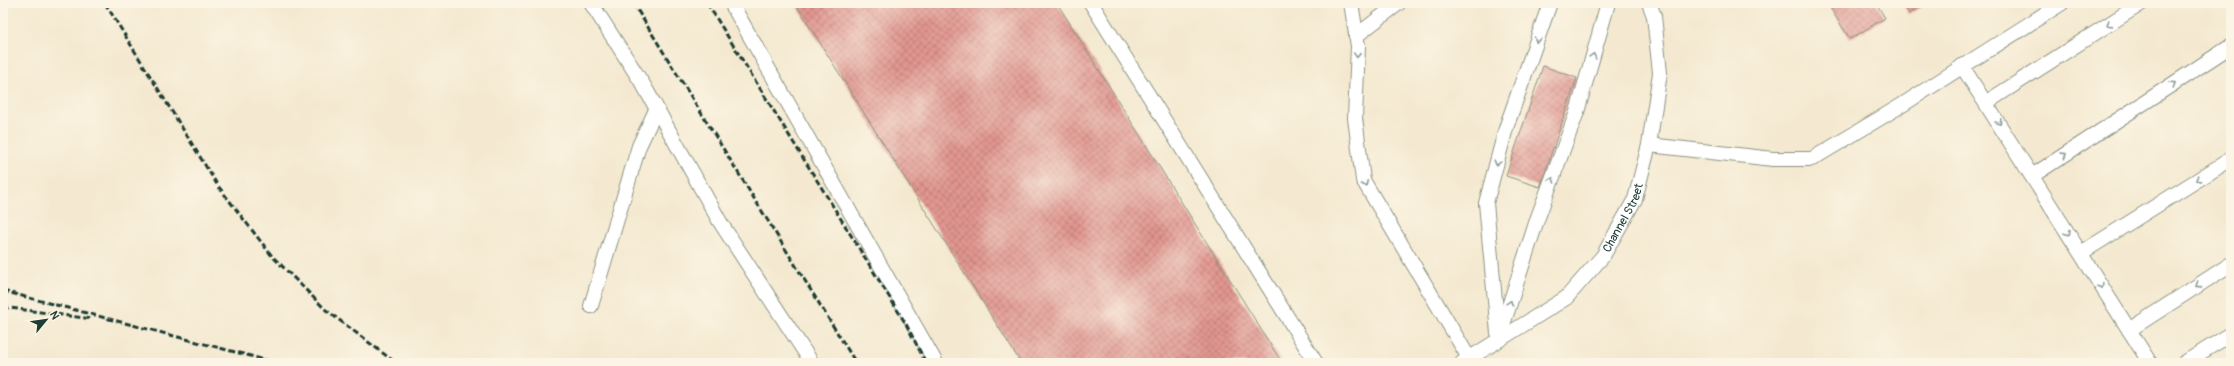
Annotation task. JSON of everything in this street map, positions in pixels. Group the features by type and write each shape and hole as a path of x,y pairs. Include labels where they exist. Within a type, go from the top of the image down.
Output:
{"lane":[{"path":"591,3 656,110 720,222 812,363"},
{"path":"731,3 936,363"},
{"path":"1091,3 1316,363"},
{"path":"1351,3 1356,36 1355,118 1363,180 1422,280 1466,361"},
{"path":"1356,36 1398,3"},
{"path":"1498,340 1486,203 1506,128 1550,3"},
{"path":"1498,340 1538,217 1577,112 1608,3"},
{"name":"Channel Street","path":"1466,361 1566,298 1602,256 1635,199 1649,145 1660,73 1654,16 1649,3"},
{"path":"1649,145 1773,158 1812,159 2062,3"},
{"path":"1987,102 2142,3"},
{"path":"2032,176 2231,46"},
{"path":"1962,66 1987,102 2150,363"},
{"path":"591,306 639,146 656,110"},
{"path":"2081,253 2231,159"},
{"path":"2129,330 2231,264"},
{"path":"2184,363 2231,334"}],"building":[{"path":"795,3 1057,3 1282,363 1021,363"},
{"path":"1827,3 1876,3 1885,18 1850,39"},
{"path":"1902,3 1927,3 1909,14"},
{"path":"1543,66 1577,78 1540,187 1506,176"}],"railway":[{"path":"105,3 218,186 272,256 326,310 396,363"},
{"path":"633,3 856,363"},
{"path":"707,3 906,324 926,363"},
{"path":"3,291 277,363"},
{"path":"3,307 92,319"}]}
